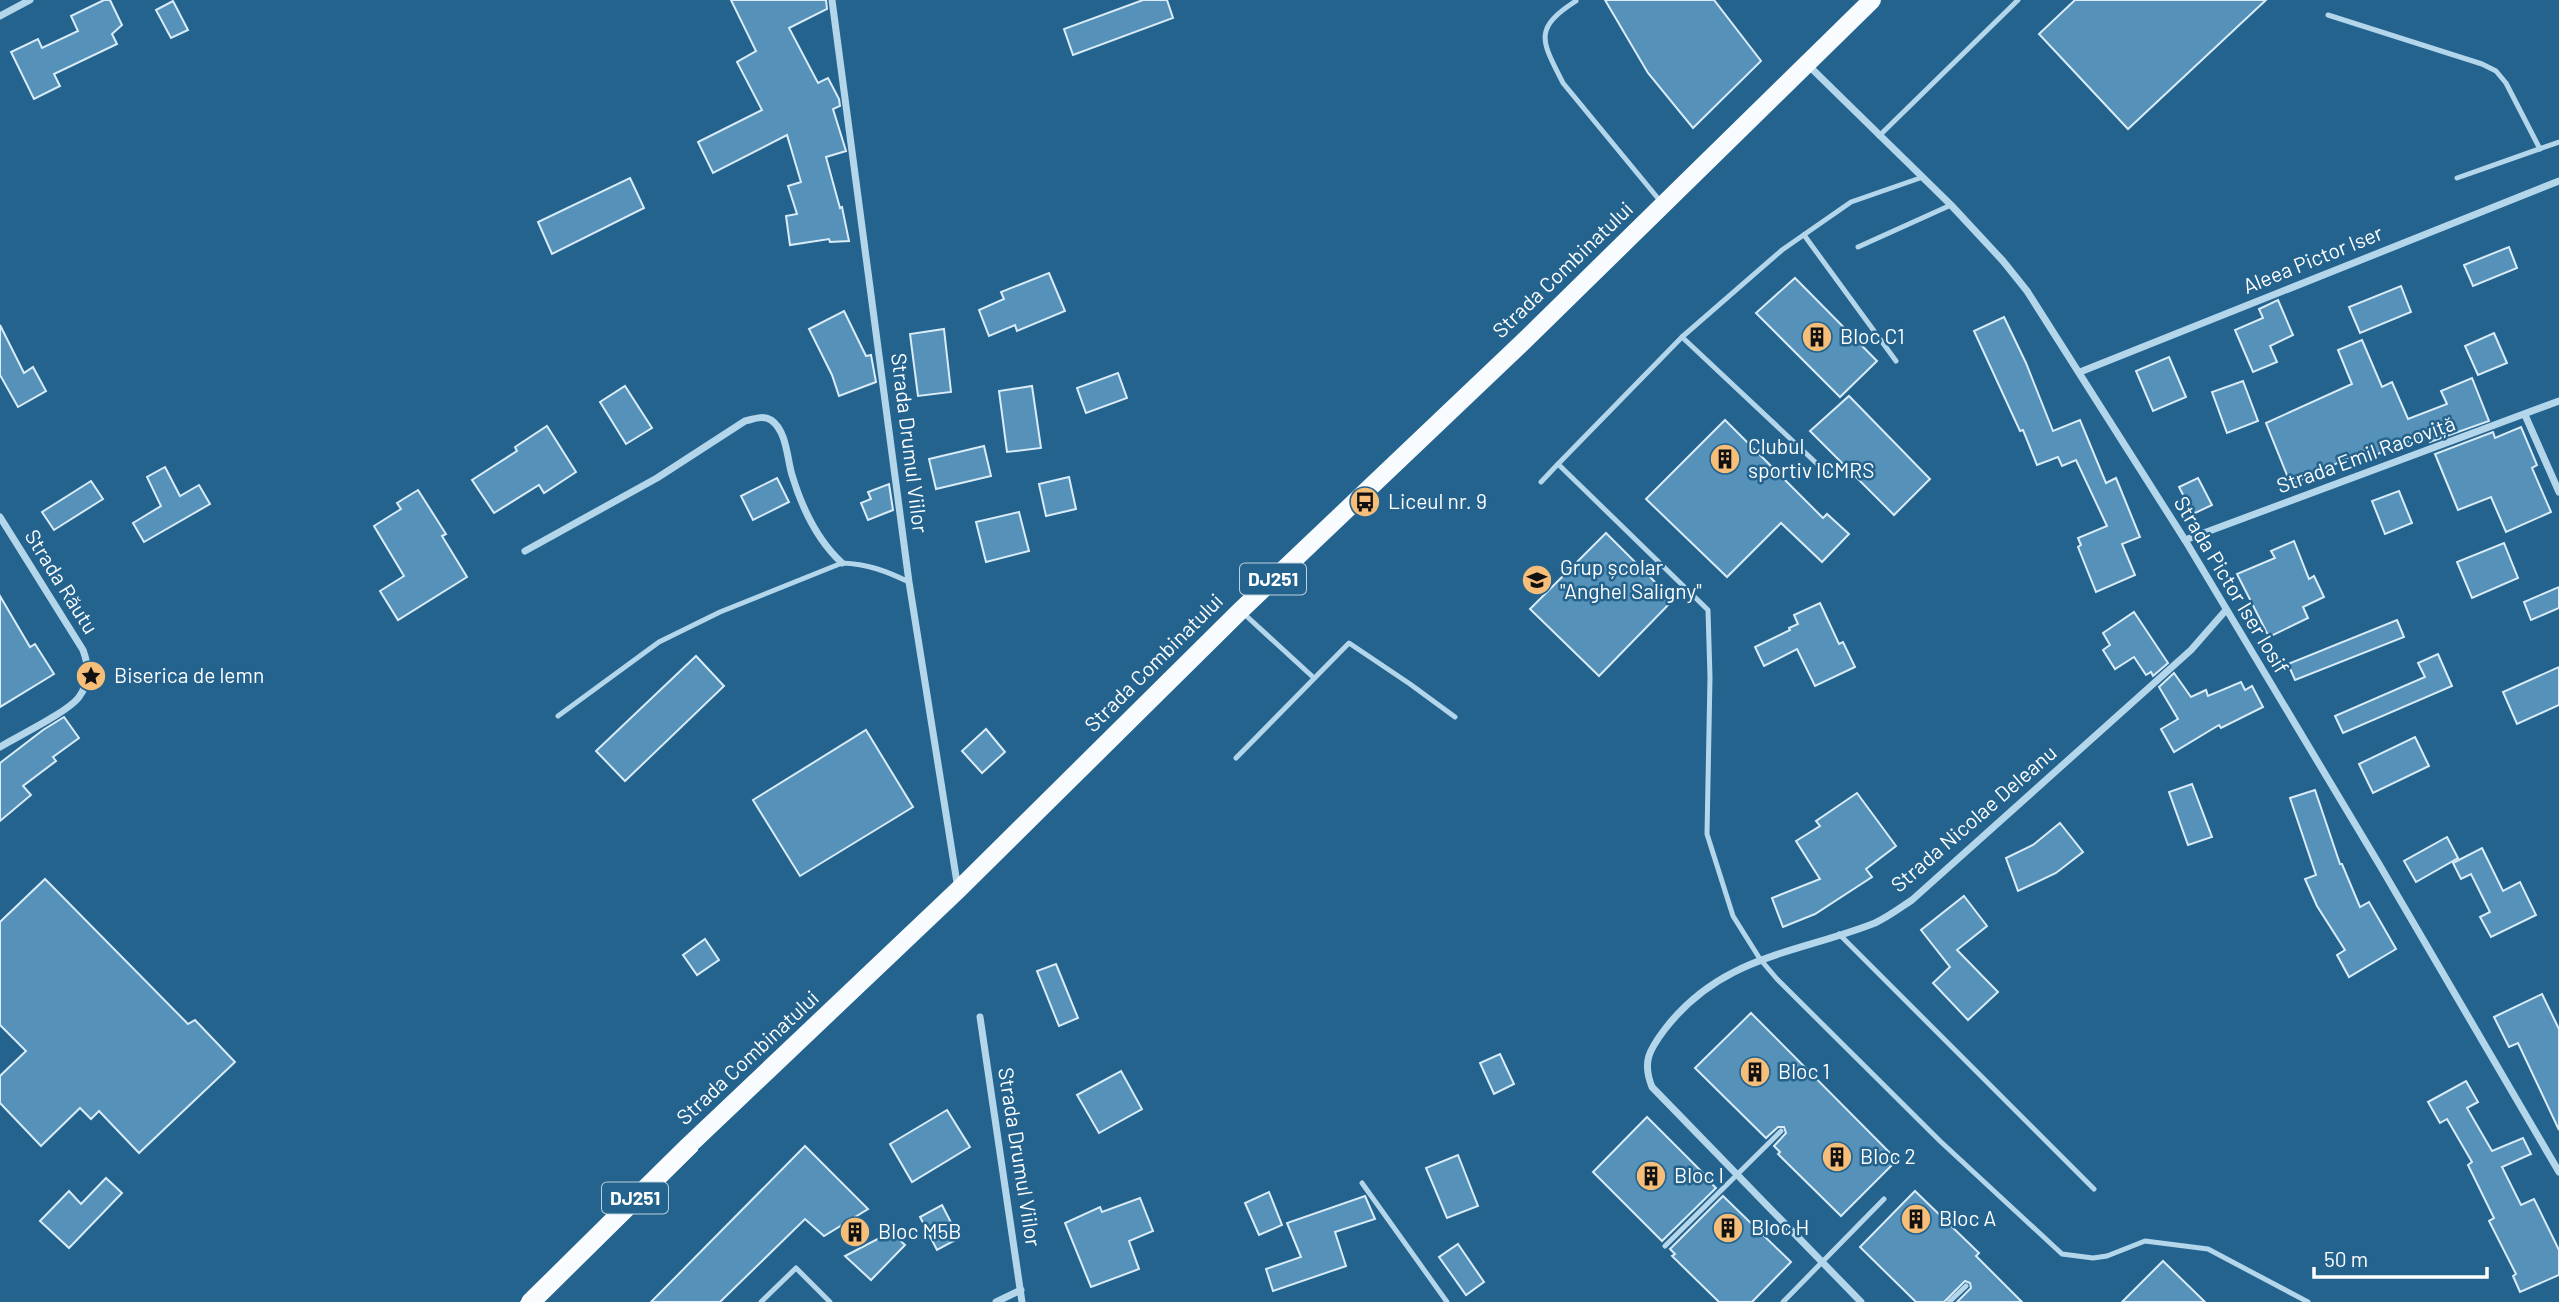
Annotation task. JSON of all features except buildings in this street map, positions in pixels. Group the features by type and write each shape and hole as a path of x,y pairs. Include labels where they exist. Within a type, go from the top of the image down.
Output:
{"main road":[{"name":"Strada Combinatului","path":"530,1302 684,1150 958,890 1240,611 1514,351 1872,0"}],"street":[{"path":"0,16 30,0"},
{"name":"Strada Drumul Viilor","path":"832,0 909,582 958,890"},
{"name":"Strada Pictor Iser Iosif","path":"1808,65 1951,205 2027,291 2185,540 2559,1172"},
{"name":"Aleea Pictor Iser","path":"2080,372 2559,181"},
{"name":"Strada Emil Racoviță","path":"2185,540 2559,401"},
{"path":"2525,415 2559,492"},
{"path":"525,551 657,478 745,421 762,417 771,420 779,429 792,476 805,509 819,538 842,563"},
{"name":"Strada Răutu","path":"0,517 83,650 89,665 79,698 0,747"},
{"name":"Strada Nicolae Deleanu","path":"1861,1302 1652,1087 1646,1072 1656,1041 1675,1016 1716,980 1760,959 1877,922 1912,900 2191,650 2226,610"},
{"name":"Strada Drumul Viilor","path":"980,1017 1022,1302"},
{"path":"996,1302 1021,1290"}],"lane":[{"path":"1879,136 2018,0"},
{"path":"1576,1 1555,14 1546,25 1545,39 1552,61 1563,83 1663,205"},
{"path":"2328,15 2482,64 2496,72 2506,83 2540,149"},
{"path":"2457,178 2559,142"},
{"path":"1541,482 1682,337 1782,250 1851,202 1923,177"},
{"path":"1858,247 1951,205"},
{"path":"1804,234 1896,361"},
{"path":"1682,337 1830,475"},
{"path":"1558,464 1708,610 1710,677 1707,834 1733,916 1760,959 1940,1142 2062,1254 2092,1258 2107,1256 2145,1241 2208,1248 2308,1302"},
{"path":"558,716 659,642 720,612 842,563 879,568 909,582"},
{"path":"1240,611 1314,678"},
{"path":"1236,758 1349,643 1455,717"},
{"path":"1839,934 2094,1189"},
{"path":"1665,1246 1781,1131"},
{"path":"1362,1183 1447,1302"},
{"path":"1783,1302 1884,1199"},
{"path":"761,1302 796,1268 830,1302"},
{"path":"1949,1302 1966,1286"}],"tram line":[{"path":"521,1302 686,1139"},
{"path":"543,1302 697,1150"}],"place":[{"name":"Bloc C1","path":"1817,337"},
{"name":"Clubul sportiv ICMRS","path":"1725,459"},
{"name":"Liceul nr. 9","path":"1365,502"},
{"name":"Grup școlar \"Anghel Saligny\"","path":"1537,580"},
{"name":"Biserica de lemn","path":"91,676"},
{"name":"Bloc 1","path":"1755,1072"},
{"name":"Bloc 2","path":"1837,1157"},
{"name":"Bloc I","path":"1651,1176"},
{"name":"Bloc A","path":"1916,1219"},
{"name":"Bloc H","path":"1728,1228"},
{"name":"Bloc M5B","path":"855,1232"}]}
